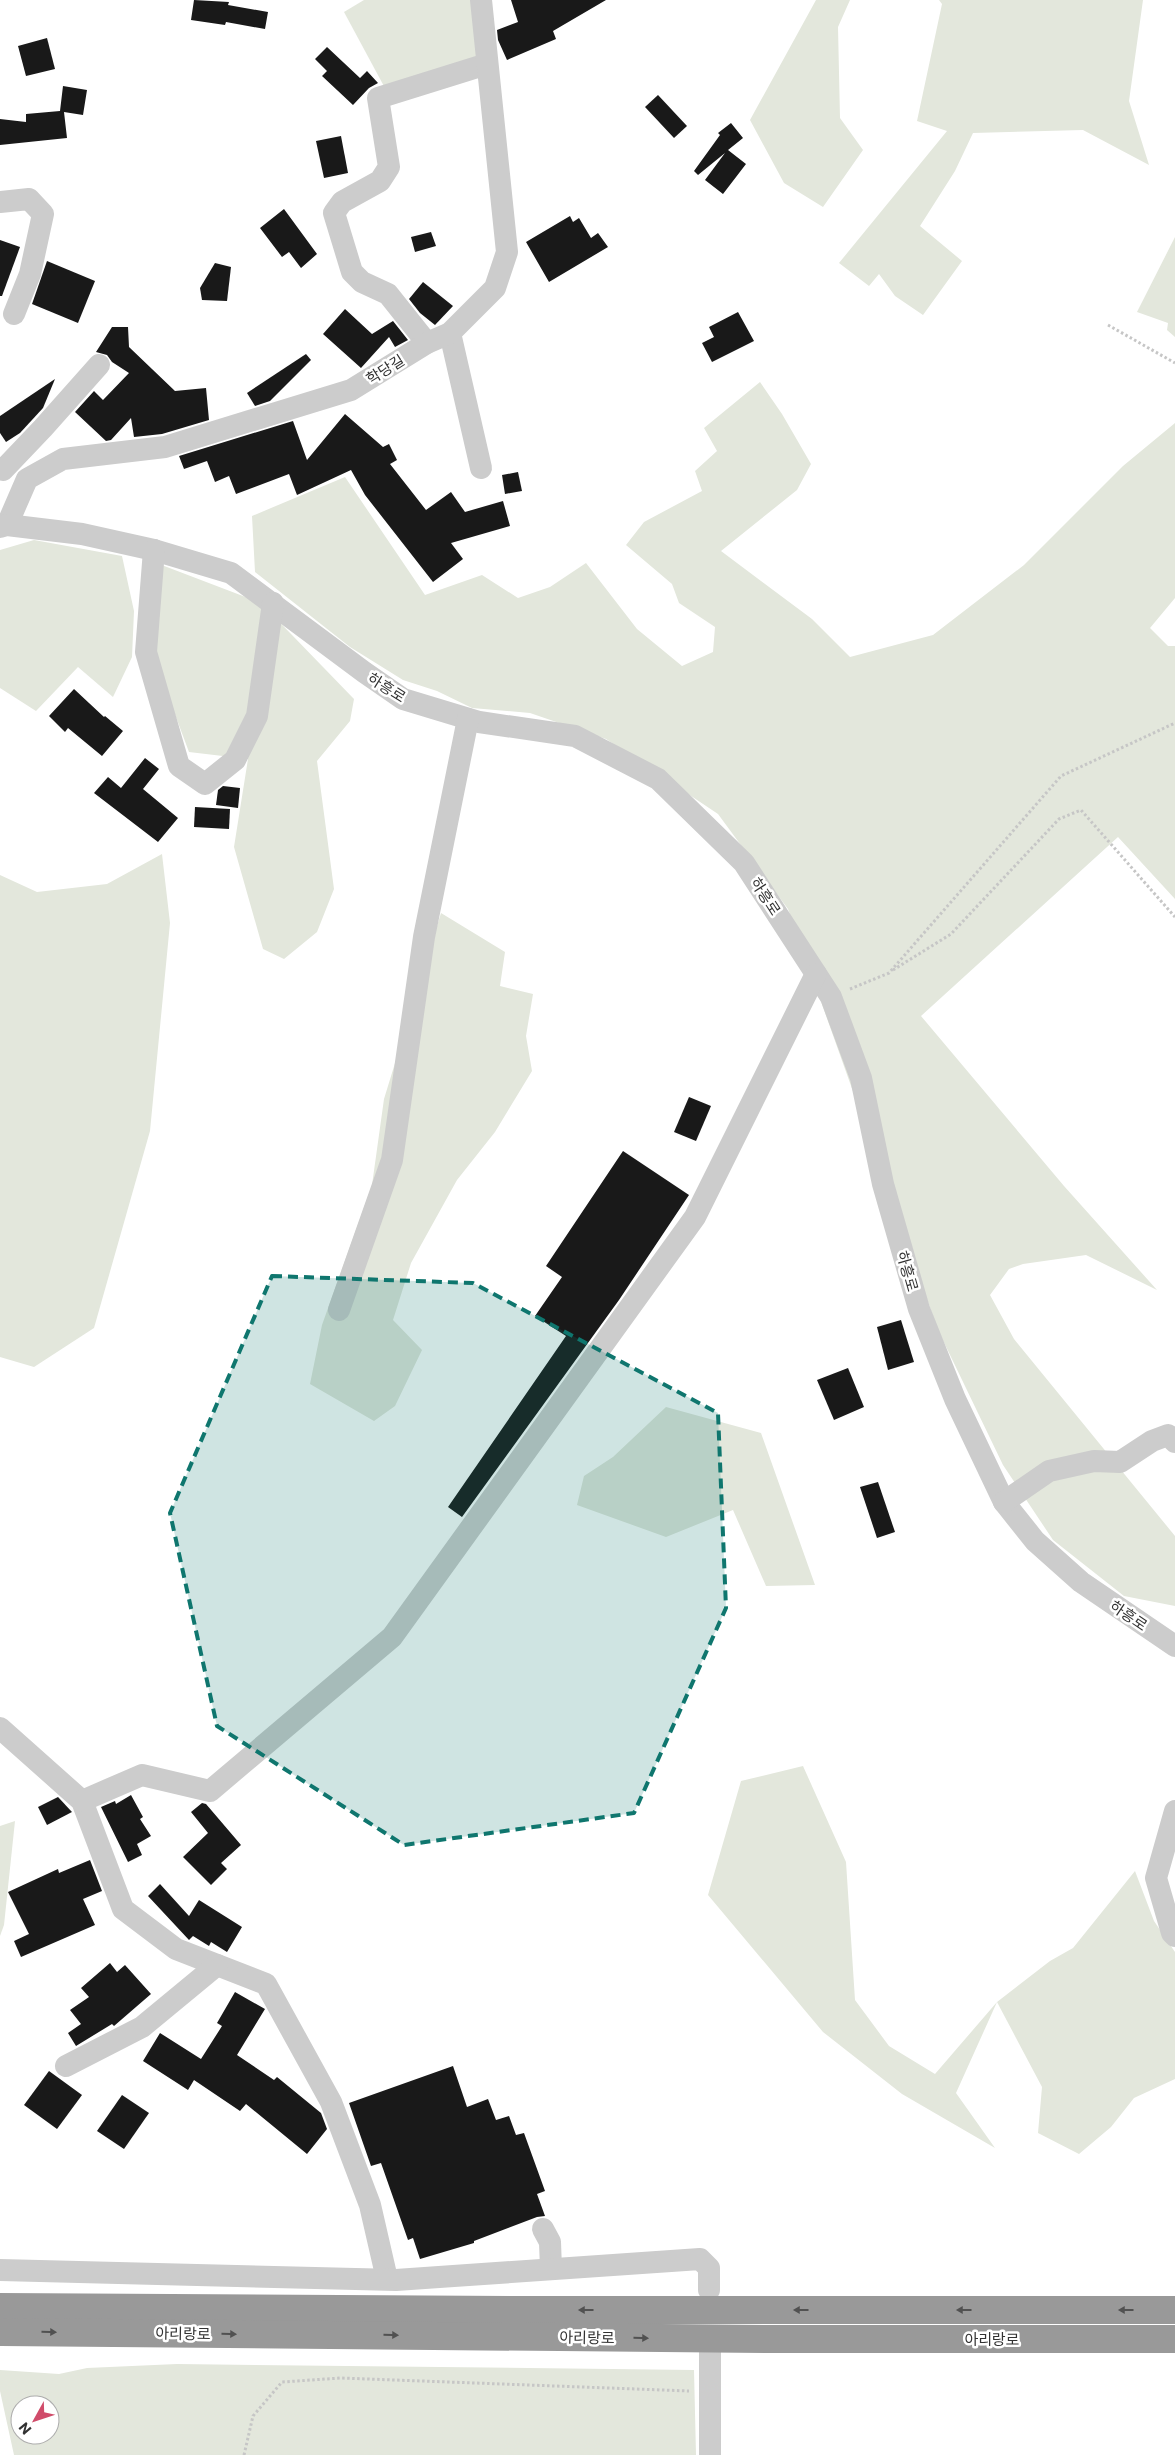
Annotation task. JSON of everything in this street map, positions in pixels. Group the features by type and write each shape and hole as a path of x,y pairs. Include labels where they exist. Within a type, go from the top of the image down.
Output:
{"highway":[{"name":"아리랑로","path":"0,2307 505,2310 1175,2310"},
{"name":"아리랑로","path":"0,2332 771,2339 1175,2339"}],"street":[{"name":"학당길","path":"3,526 26,479 63,458 165,447 351,390 427,343 450,333 495,288 507,252 481,0"},
{"path":"427,343 388,294 362,282 352,272 334,213 342,202 380,180 389,167 378,98 487,64"},
{"path":"0,202 29,199 43,214 30,274 14,314"},
{"path":"450,333 481,468"},
{"path":"3,526 1,466 43,428 99,365"},
{"name":"하흥로","path":"3,526 82,534 154,550 231,572 403,699 468,719 575,736 658,779 744,863 831,997 860,1078 883,1184 919,1309 955,1399 1004,1502 1035,1542 1081,1582 1175,1646"},
{"path":"154,550 146,652 179,766 205,784 235,760 257,716 273,603"},
{"path":"339,1310 392,1160 424,937 468,719"},
{"path":"82,1801 142,1775 210,1791 392,1637 695,1217 816,974"},
{"path":"1004,1502 1050,1472 1094,1461 1120,1462 1152,1441 1168,1435 1175,1442"},
{"path":"0,1728 82,1801 123,1909 176,1949 266,1984 332,2102 370,2205 387,2280"},
{"path":"1175,1811 1156,1878 1172,1933 1175,1936"},
{"path":"66,2066 142,2026 217,1965"},
{"path":"543,2229 550,2242 551,2269"},
{"path":"0,2270 387,2280 700,2259 709,2268 709,2290"},
{"path":"710,2345 710,2455"}],"path":[{"path":"1108,325 1175,363"},
{"path":"889,973 1061,776 1175,723"},
{"path":"831,997 889,973 951,934 1059,819 1081,810 1175,917"},
{"path":"244,2455 253,2416 282,2382 341,2378 709,2392"}],"highlighted area":[{"path":"272,1276 473,1283 718,1413 726,1608 634,1813 404,1845 217,1726 170,1513"}],"shaded area":[{"path":"364,0 472,0 480,58 386,90 344,12"},
{"path":"816,0 850,0 838,27 840,118 863,150 823,207 784,183 750,120"},
{"path":"939,0 1143,0 1129,101 1149,165 1083,130 973,133 955,171 920,226 962,261 923,315 895,296 879,274 869,286 839,263 947,131 917,121 942,4"},
{"path":"1175,237 1175,337 1167,330 1168,323 1137,312"},
{"path":"760,382 782,414 811,464 797,490 721,551 812,619 850,657 933,635 1024,565 1123,466 1175,423 1175,598 1150,628 1168,646 1175,646 1175,899 1118,837 921,1016 1064,1186 1157,1290 1086,1255 1023,1264 1009,1269 990,1295 1014,1339 1175,1536 1175,1606 1124,1596 1053,1540 1003,1465 938,1330 788,909 718,814 606,739 530,713 472,708 437,691 403,680 350,647 255,572 252,516 345,477 425,595 482,575 518,598 550,587 586,563 637,629 682,666 713,652 715,627 679,603 672,584 626,545 644,522 702,491 695,471 717,451 704,428"},
{"path":"34,540 122,556 134,611 132,657 113,697 78,667 36,711 0,688 0,550"},
{"path":"159,564 261,603 354,699 350,721 317,761 334,889 317,932 284,959 263,949 234,847 248,759 189,752 158,669 153,650"},
{"path":"162,854 170,923 150,1131 94,1328 34,1367 0,1357 0,875 37,892 107,884"},
{"path":"441,913 505,952 500,986 533,994 526,1036 532,1071 495,1132 457,1180 411,1263 393,1320 422,1350 395,1406 374,1421 310,1384 322,1325 372,1185 384,1099"},
{"path":"666,1407 761,1433 815,1585 766,1586 733,1510 666,1537 577,1505 584,1476 613,1457"},
{"path":"803,1766 846,1862 855,2000 889,2046 935,2074 997,2002 956,2093 995,2148 902,2094 823,2032 708,1895 741,1781"},
{"path":"15,1821 4,1925 0,1936 0,1826"},
{"path":"1135,1871 1154,1921 1175,1952 1175,2079 1134,2098 1111,2127 1079,2154 1038,2133 1042,2087 997,2002 1050,1961 1073,1948"},
{"path":"177,2364 694,2370 696,2455 14,2455 12,2445 60,2445 60,2395 10,2395 10,2437 0,2391 0,2370 59,2374 87,2368"}],"building":[{"path":"194,0 229,2 228,5 268,12 265,29 226,22 225,25 191,20"},
{"path":"511,0 606,0 553,31 556,39 507,60 498,40 497,30 518,22"},
{"path":"47,38 55,69 26,76 18,46"},
{"path":"327,47 360,78 367,71 378,83 369,88 353,105 322,76 327,71 315,59"},
{"path":"63,86 87,90 83,115 64,112 67,138 0,145 0,119 26,122 26,114 60,111"},
{"path":"658,95 687,126 674,138 645,107"},
{"path":"731,123 743,138 728,150 746,164 723,194 705,180 725,153 698,175 694,171 720,135 718,133"},
{"path":"341,136 348,173 324,178 316,141"},
{"path":"284,209 317,254 301,268 289,252 282,257 260,228"},
{"path":"570,216 573,222 579,218 591,238 598,233 608,247 549,282 526,242"},
{"path":"431,232 436,246 415,252 411,237"},
{"path":"0,240 20,247 2,296 0,296"},
{"path":"47,261 95,281 78,323 32,304"},
{"path":"215,263 231,267 227,301 202,300 200,288"},
{"path":"423,282 453,306 435,325 420,313 409,299"},
{"path":"345,309 372,334 393,321 408,340 395,347 389,337 361,368 323,334"},
{"path":"738,312 754,341 712,362 702,343 714,337 709,327"},
{"path":"112,327 128,327 129,347 175,391 206,388 209,420 162,434 134,437 131,418 111,440 106,441 75,412 94,391 103,400 129,373 112,362 107,355 96,352"},
{"path":"306,354 311,360 270,401 255,406 247,393"},
{"path":"55,379 43,408 20,433 6,442 0,433 0,416"},
{"path":"345,414 383,447 389,444 397,460 390,464 426,510 451,492 465,512 503,501 510,526 451,543 463,559 433,582 365,495 351,470 297,495 289,474 236,494 229,476 215,482 207,461 184,469 179,456 293,421 307,460"},
{"path":"518,472 522,491 505,494 502,475"},
{"path":"74,689 104,717 123,731 102,756 68,728 65,732 49,716"},
{"path":"145,758 159,769 143,789 178,818 158,842 94,793 108,777 121,788"},
{"path":"223,786 240,788 238,808 216,805 218,790"},
{"path":"195,807 230,809 229,829 194,827"},
{"path":"689,1097 711,1106 696,1141 674,1132"},
{"path":"623,1151 689,1195 619,1300 462,1517 448,1507 566,1336 535,1316 562,1277 546,1266"},
{"path":"901,1320 914,1362 888,1370 877,1327"},
{"path":"848,1368 864,1407 834,1420 817,1380"},
{"path":"878,1482 895,1532 877,1538 860,1487"},
{"path":"131,1795 143,1817 140,1819 151,1836 137,1844 142,1855 128,1862 101,1807 115,1801 116,1804"},
{"path":"58,1797 72,1812 47,1825 38,1807"},
{"path":"202,1803 206,1804 241,1845 221,1863 227,1869 211,1885 183,1857 208,1833 191,1812"},
{"path":"90,1860 102,1891 83,1899 95,1925 21,1957 14,1941 29,1934 8,1892 58,1869 59,1873"},
{"path":"160,1884 189,1916 199,1900 242,1927 227,1952 211,1942 209,1946 193,1936 189,1940 148,1896"},
{"path":"110,1963 117,1972 125,1965 151,1994 114,2026 112,2024 76,2046 68,2033 81,2024 70,2010 89,1997 81,1988"},
{"path":"235,1992 265,2009 237,2055 274,2080 277,2077 321,2113 327,2129 307,2154 246,2104 240,2111 194,2080 188,2090 143,2061 160,2033 201,2059 222,2026 217,2023"},
{"path":"453,2066 467,2107 488,2099 496,2120 509,2116 516,2135 524,2133 545,2191 537,2194 545,2216 537,2217 474,2241 474,2243 420,2259 413,2238 408,2240 381,2163 371,2166 349,2103"},
{"path":"49,2071 82,2095 57,2129 24,2105"},
{"path":"122,2095 149,2113 124,2149 97,2131"}]}
